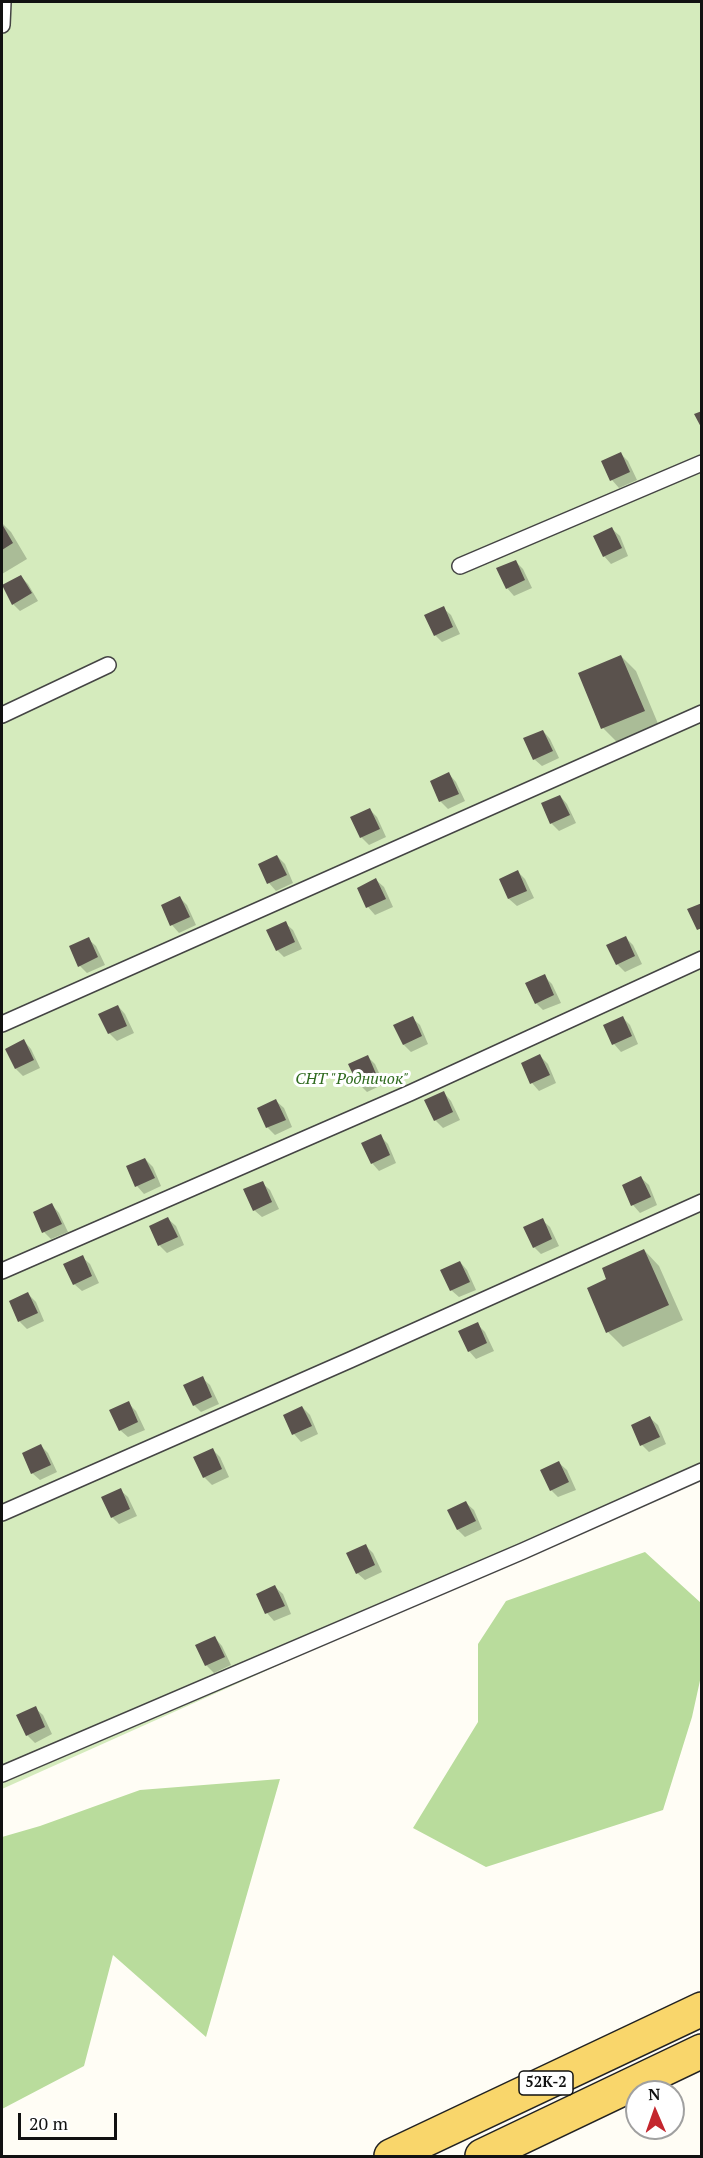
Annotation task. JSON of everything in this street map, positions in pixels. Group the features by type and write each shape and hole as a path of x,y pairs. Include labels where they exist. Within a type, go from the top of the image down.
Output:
{"main road":[{"name":"52К-2","path":"391,2157 702,2009"},
{"name":"52К-2","path":"482,2157 702,2051"}],"lane":[{"path":"2,25 3,2"},
{"path":"460,566 702,463"},
{"path":"2,715 108,665"},
{"path":"2,1024 702,713"},
{"path":"2,1271 400,1098 702,958"},
{"path":"2,1513 702,1203"},
{"path":"2,1774 523,1551 702,1471"}],"green space":[{"name":"СНТ \"Родничок\"","path":"2,2 702,2 701,1476 2,1789"},
{"path":"645,1552 701,1603 701,1676 692,1717 663,1810 486,1867 413,1828 478,1722 478,1644 506,1601"},
{"path":"280,1779 206,2037 113,1955 84,2066 2,2109 2,1837 40,1826 140,1790"}],"building":[{"path":"702,411 702,429 694,414"},
{"path":"621,452 630,472 610,481 601,461"},
{"path":"2,524 13,543 2,550"},
{"path":"612,527 622,548 603,557 593,536"},
{"path":"516,560 525,580 506,589 496,568"},
{"path":"21,575 32,593 12,605 2,585"},
{"path":"444,606 453,627 434,636 424,615"},
{"path":"621,655 645,711 601,729 578,673"},
{"path":"543,730 553,751 533,760 523,738"},
{"path":"449,772 459,794 439,802 430,781"},
{"path":"560,795 570,815 550,824 541,803"},
{"path":"370,808 380,829 360,838 350,817"},
{"path":"277,855 287,875 267,884 258,864"},
{"path":"518,870 527,891 508,899 499,879"},
{"path":"376,878 386,899 366,908 357,888"},
{"path":"180,896 190,917 170,926 161,905"},
{"path":"702,903 702,928 697,930 687,909"},
{"path":"286,921 295,942 276,951 266,930"},
{"path":"626,936 635,956 616,965 606,945"},
{"path":"89,937 98,957 78,967 69,946"},
{"path":"545,974 554,995 535,1004 525,983"},
{"path":"118,1005 127,1026 108,1034 98,1014"},
{"path":"413,1016 422,1036 403,1045 393,1025"},
{"path":"623,1016 632,1036 612,1045 603,1025"},
{"path":"24,1039 34,1060 15,1069 5,1049"},
{"path":"540,1054 550,1075 530,1084 521,1063"},
{"path":"368,1055 377,1076 358,1085 348,1064"},
{"path":"444,1091 453,1112 434,1121 424,1100"},
{"path":"276,1099 286,1120 266,1128 257,1108"},
{"path":"381,1134 390,1155 371,1164 361,1143"},
{"path":"145,1158 155,1178 135,1187 126,1166"},
{"path":"641,1176 651,1197 631,1206 622,1185"},
{"path":"263,1181 272,1202 253,1211 243,1189"},
{"path":"52,1203 62,1224 42,1233 33,1212"},
{"path":"168,1217 178,1237 158,1246 149,1226"},
{"path":"543,1218 552,1239 533,1248 523,1227"},
{"path":"644,1249 669,1305 606,1333 587,1288 606,1279 602,1268"},
{"path":"83,1255 92,1276 73,1285 63,1264"},
{"path":"460,1261 470,1282 450,1291 440,1270"},
{"path":"28,1292 38,1313 18,1322 9,1301"},
{"path":"478,1322 487,1343 468,1352 458,1331"},
{"path":"203,1376 212,1397 193,1406 183,1385"},
{"path":"129,1401 138,1422 119,1431 109,1410"},
{"path":"302,1406 312,1426 292,1435 283,1415"},
{"path":"650,1416 660,1437 640,1446 631,1425"},
{"path":"41,1444 51,1465 31,1474 22,1453"},
{"path":"213,1448 222,1469 203,1478 193,1457"},
{"path":"559,1461 569,1482 550,1491 540,1470"},
{"path":"121,1488 130,1509 111,1518 101,1497"},
{"path":"466,1501 476,1521 457,1530 447,1510"},
{"path":"366,1544 375,1565 356,1574 346,1553"},
{"path":"275,1585 285,1606 265,1614 256,1594"},
{"path":"215,1636 225,1657 205,1666 195,1645"},
{"path":"36,1706 45,1727 26,1736 16,1715"}]}
